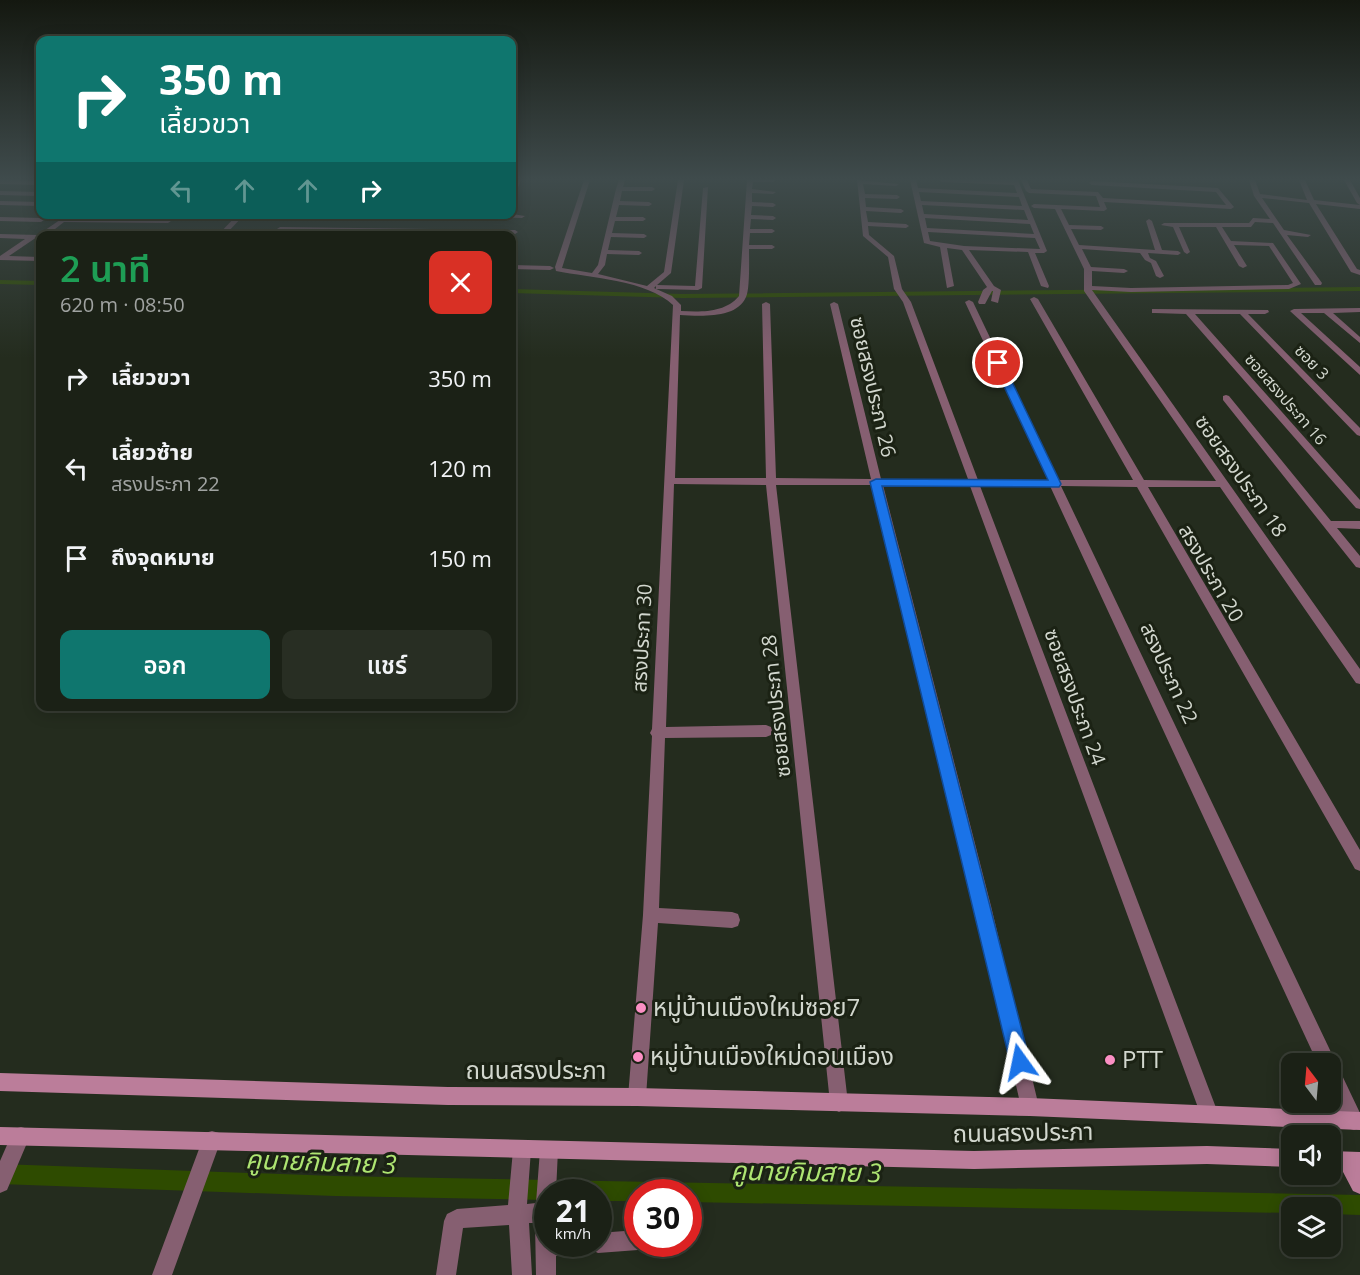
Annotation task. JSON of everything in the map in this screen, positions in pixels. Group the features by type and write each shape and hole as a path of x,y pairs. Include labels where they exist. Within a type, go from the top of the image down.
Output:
{"main road":[{"name":"ถนนสรงประภา","path":"0,1082 448,1096 637,1097 1030,1107 1357,1121"},
{"name":"ถนนสรงประภา","path":"0,1136 18,1145 212,1140 522,1150 974,1160 1208,1155 1281,1158"},
{"path":"1346,1160 1360,1184"}],"street":[{"path":"1,257 28,240"},
{"path":"555,268 563,240"},
{"path":"555,268 565,240"},
{"path":"593,276 599,270 607,240"},
{"path":"649,286 667,273 672,240"},
{"path":"649,286 664,289 698,288 702,240"},
{"path":"676,313 719,311 730,308 740,301 745,291 748,240"},
{"name":"ซอยสรงประภา 24","path":"869,240 891,256 901,292 975,483 1209,1113"},
{"path":"926,240 927,243 943,246 1044,251 1039,240"},
{"path":"1074,240 1088,268 1089,291 1289,287 1297,284 1271,244 1229,243"},
{"path":"1155,240 1159,252"},
{"path":"1181,240 1187,252"},
{"path":"1227,240 1243,266"},
{"path":"1287,240 1318,283"},
{"path":"1335,240 1354,270 1360,273"},
{"path":"943,246 950,286"},
{"path":"748,247 772,248"},
{"path":"964,248 992,289 995,300"},
{"path":"1078,248 1178,253"},
{"path":"1030,251 1045,286"},
{"path":"1143,251 1147,259 1154,262 1160,276"},
{"path":"604,252 639,253"},
{"path":"1,257 36,259"},
{"name":"สรงประภา 30","path":"516,267 555,268 649,286 668,296 676,313 651,915 637,1097"},
{"path":"1088,268 1124,271"},
{"name":"สรงประภา 22","path":"992,289 978,301 1055,484 1322,1053"},
{"name":"ซอยสรงประภา 18","path":"1089,291 1360,679"},
{"name":"สรงประภา 20","path":"1034,299 1360,864"},
{"name":"ซอยสรงประภา 28","path":"766,304 771,484 839,1103"},
{"name":"ซอยสรงประภา 26","path":"834,304 876,482 1005,995 1030,1107"},
{"path":"1360,310 1297,310 1295,312 1360,372"},
{"path":"1325,310 1360,341"},
{"path":"1155,311 1265,312"},
{"name":"ซอยสรงประภา 16","path":"1189,312 1360,506"},
{"name":"ซอย 3","path":"1242,312 1360,433"},
{"path":"1226,398 1360,564"},
{"path":"669,481 771,484 1138,482 1225,484"},
{"path":"1328,524 1360,525"},
{"path":"657,733 766,731"},
{"path":"651,915 732,920"},
{"path":"1341,1091 1357,1121"},
{"path":"162,1275 212,1140"},
{"path":"0,1183 18,1145"},
{"path":"522,1150 518,1174 517,1205 522,1275"},
{"path":"548,1179 549,1150"},
{"path":"446,1275 454,1221 517,1205 534,1206"},
{"path":"545,1257 546,1275"}],"waterway":[{"path":"0,282 36,283"},
{"path":"516,291 682,296 1360,289"},
{"name":"คูนายกิมสาย 3","path":"0,1174 335,1186 1360,1205"}],"place":[{"name":"หมู่บ้านเมืองใหม่ซอย7","path":"641,1008"},
{"name":"หมู่บ้านเมืองใหม่ดอนเมือง","path":"638,1057"},
{"name":"PTT","path":"1110,1060"}],"route":[{"path":"998,363 1055,484 876,482 1020,1062"}]}
